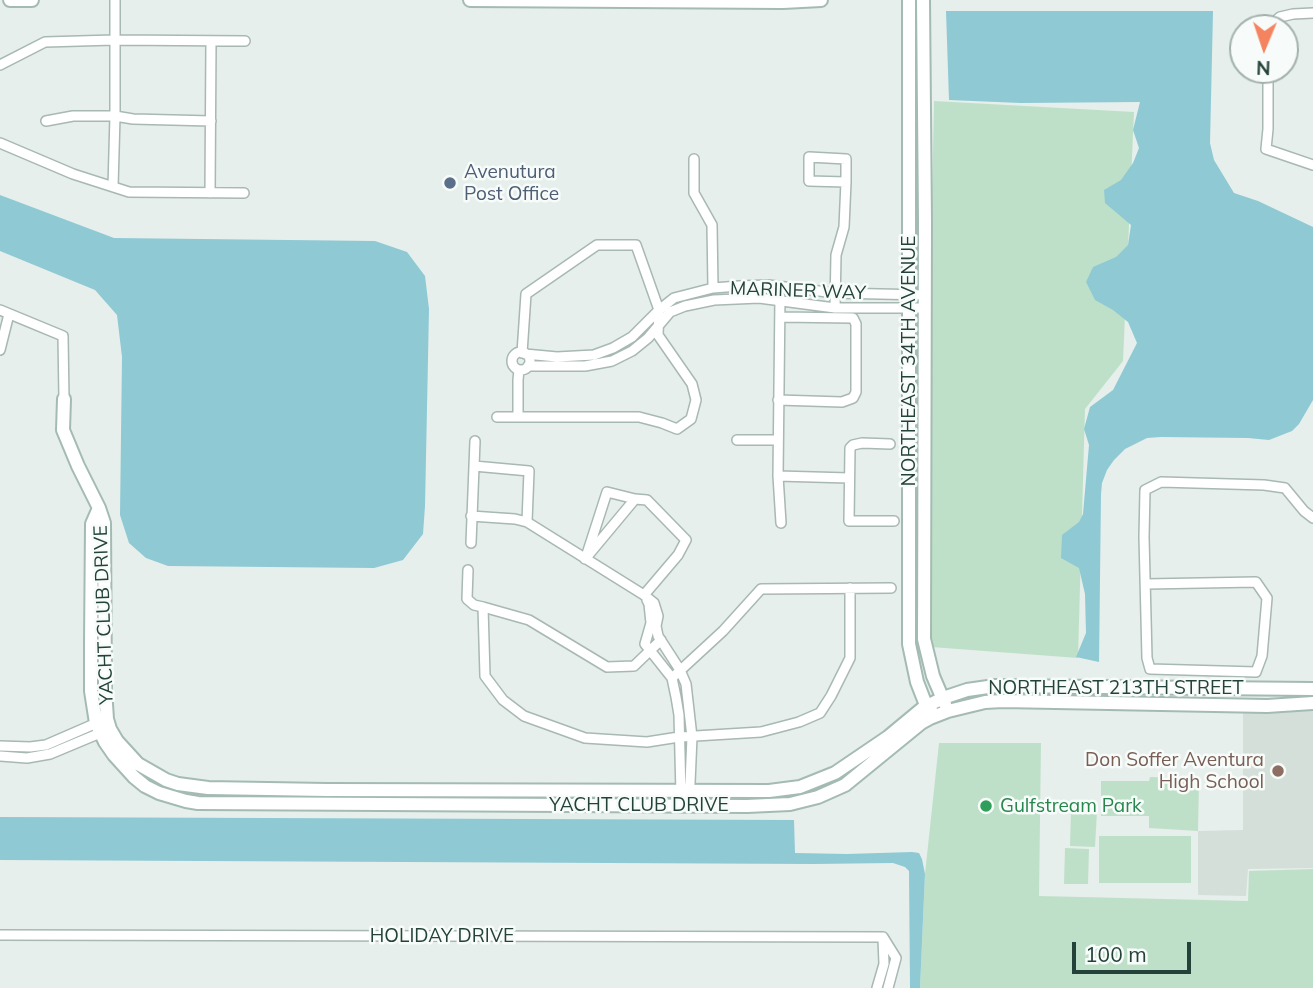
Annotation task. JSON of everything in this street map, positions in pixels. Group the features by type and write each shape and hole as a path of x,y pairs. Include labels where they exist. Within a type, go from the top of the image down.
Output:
{"street":[{"path":"10,0 32,0"},
{"path":"113,187 116,0"},
{"path":"470,0 821,0"},
{"name":"NORTHEAST 34TH AVENUE","path":"909,0 909,644 917,682 928,710"},
{"name":"NORTHEAST 34TH AVENUE","path":"923,0 924,639 933,676 946,704"},
{"path":"1293,14 1313,13"},
{"path":"210,193 211,41"},
{"path":"0,65 45,42 245,41"},
{"path":"1268,84 1266,149 1313,165"},
{"path":"46,121 74,116 115,116 211,121"},
{"path":"0,143 73,174 128,192 244,193"},
{"path":"835,308 836,255 844,227 846,182 846,159 809,157 809,181 846,182"},
{"path":"694,159 694,193 712,225 713,288"},
{"path":"497,417 518,417 639,417 677,429 691,419 696,400 692,384 658,335 659,310 636,245 597,245 526,294 524,353 529,359 517,380 518,417"},
{"path":"780,287 778,476 781,523"},
{"name":"MARINER WAY","path":"524,353 594,355 632,337 674,298 713,288 780,287 909,301"},
{"name":"MARINER WAY","path":"524,368 585,366 612,361 640,345 670,312 714,300 759,298 835,308 924,301"},
{"path":"0,350 5,312 62,336 64,399"},
{"path":"778,400 842,402 853,398 856,392 856,324 853,318 780,317"},
{"path":"524,353 516,354 512,360 513,367 524,368"},
{"name":"YACHT CLUB DRIVE","path":"64,399 64,430 99,508 92,524 91,691 114,755 145,786 159,793 198,803 790,804 818,797 845,785 920,723 928,710"},
{"path":"737,440 778,440"},
{"path":"471,542 475,441"},
{"path":"890,444 862,443 849,448 849,521 894,521"},
{"path":"474,466 529,471 527,522"},
{"path":"778,476 849,478"},
{"path":"1146,584 1256,582 1267,598 1262,656 1256,672 1150,669 1147,658 1143,537 1145,490 1161,482 1285,488 1313,518"},
{"path":"585,559 607,492 647,500 686,540 678,555 644,595"},
{"path":"585,559 635,499"},
{"path":"471,516 527,522 654,603 660,638 686,684 692,737 681,805"},
{"path":"468,570 467,599 474,605 529,620 607,667 634,666 660,638"},
{"path":"483,607 485,676 503,700 524,716 585,738 647,742 679,737 761,732 799,722 820,713 850,658 850,588"},
{"path":"672,678 723,631 761,589 891,588"},
{"path":"644,595 649,604 650,623 645,644 672,678 679,715 685,791"},
{"name":"NORTHEAST 213TH STREET","path":"928,710 946,704 968,690 995,687 1313,689"},
{"name":"NORTHEAST 213TH STREET","path":"946,704 1003,701 1267,706 1313,704"},
{"name":"YACHT CLUB DRIVE","path":"104,726 138,764 166,780 191,787 769,791 800,787 846,767 928,710"},
{"path":"0,746 30,747 46,744 104,726"},
{"path":"0,757 27,758 50,754 104,726"},
{"path":"46,744 50,754"},
{"name":"HOLIDAY DRIVE","path":"0,935 883,937"},
{"path":"877,988 884,964 883,937"},
{"path":"883,937 896,958 888,988"}],"shaded area":[{"name":"Don Soffer Aventura High School","path":"1243,711 1313,711 1313,868 1248,869 1246,896 1198,895 1198,831 1243,830"}],"green space":[{"path":"934,101 1134,112 1123,361 1085,409 1078,658 931,647 924,622"},
{"name":"Gulfstream Park","path":"939,743 1041,743 1039,896 1248,901 1249,871 1313,869 1313,988 920,988 925,874"},
{"path":"1150,777 1194,778 1199,782 1198,831 1149,828 1149,816 1101,816 1101,781 1149,781"},
{"path":"1071,810 1097,811 1095,847 1070,846"},
{"path":"1099,836 1191,836 1191,883 1099,883"},
{"path":"1065,848 1089,849 1088,884 1064,884"}],"water":[{"path":"946,11 1213,11 1210,143 1214,160 1234,193 1258,201 1313,227 1313,400 1299,424 1292,431 1269,440 1147,438 1125,449 1107,470 1101,494 1099,662 1076,657 1086,633 1085,594 1079,568 1061,558 1062,535 1079,522 1083,514 1089,445 1084,429 1090,407 1113,390 1137,343 1128,322 1095,300 1086,282 1093,267 1116,257 1128,245 1131,225 1105,203 1104,190 1121,180 1133,163 1139,148 1133,130 1140,102 1021,103 949,100"},
{"path":"0,195 114,238 375,241 407,252 425,276 429,309 423,534 403,560 374,568 168,566 146,558 129,543 120,515 122,357 117,315 95,290 0,251"},
{"path":"0,817 794,820 795,853 919,853 925,874 920,988 910,988 909,871 893,863 0,860"}],"place":[{"name":"Avenutura Post Office","path":"450,183"},
{"name":"Don Soffer Aventura High School","path":"1278,771"},
{"name":"Gulfstream Park","path":"986,806"}]}
